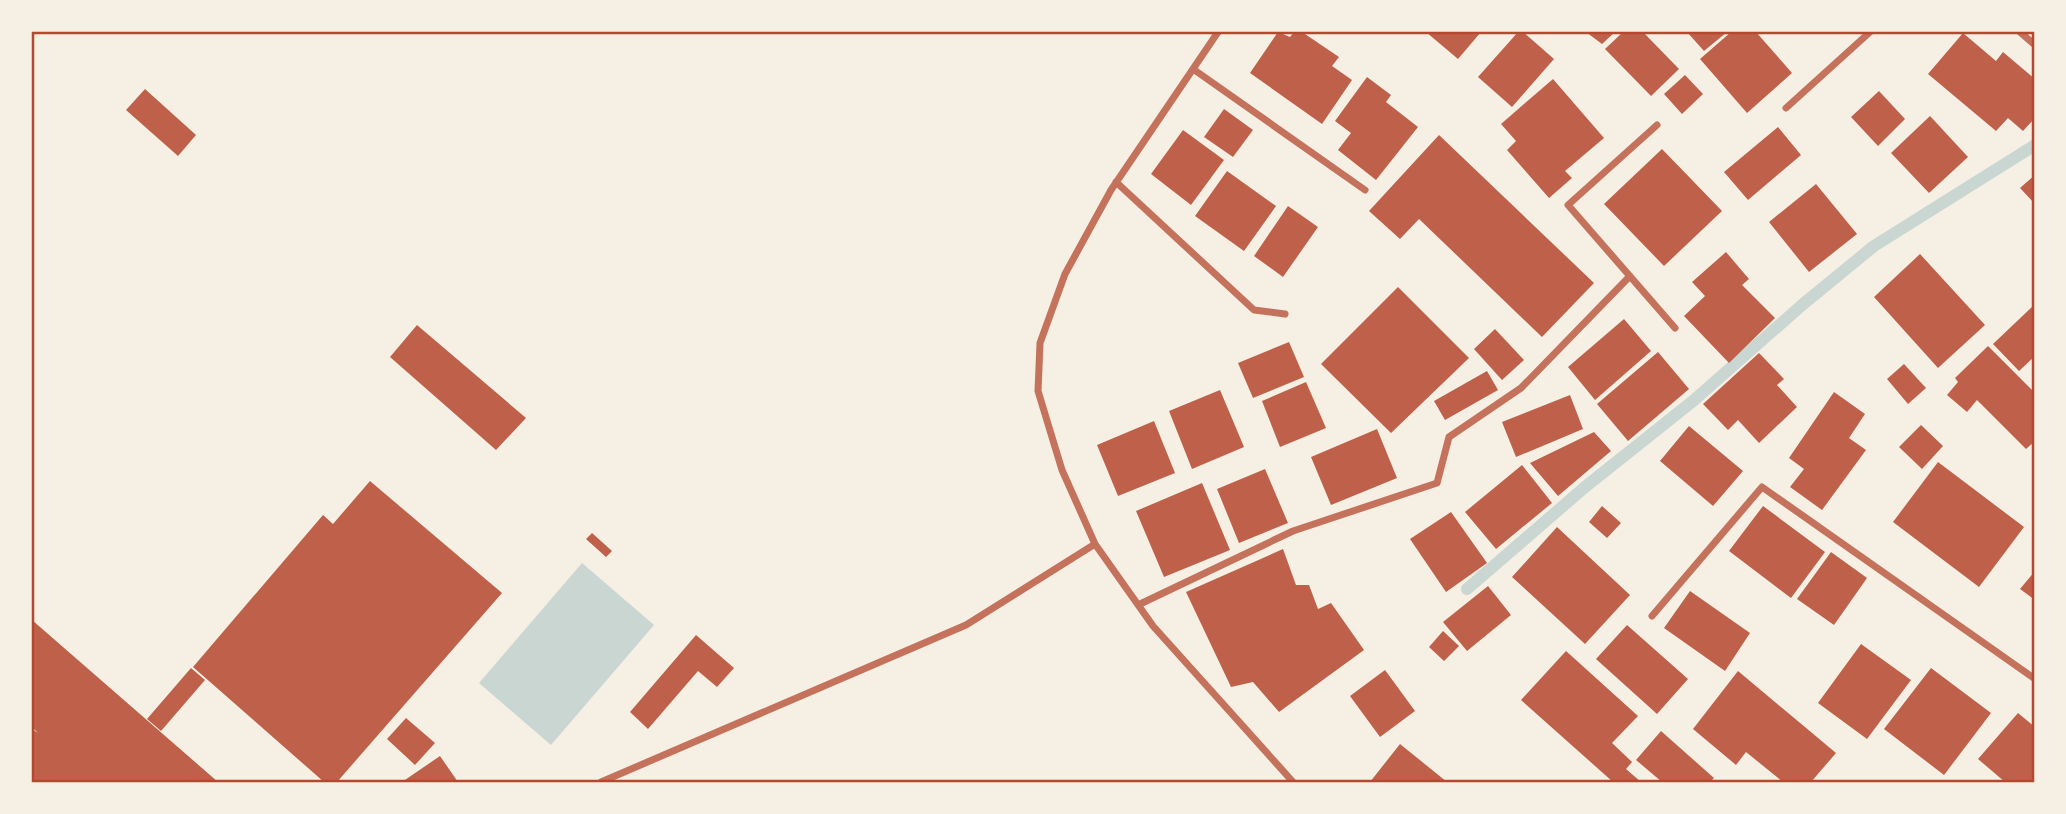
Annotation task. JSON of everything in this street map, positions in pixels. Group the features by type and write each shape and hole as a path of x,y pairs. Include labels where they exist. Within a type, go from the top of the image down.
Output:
{"street":[{"path":"1218,32 1116,182 1065,274 1040,343 1038,391 1062,470 1095,544 1153,626 1293,782"},
{"path":"1786,108 1870,32"},
{"path":"2020,32 2035,45"},
{"path":"1192,69 1364,190"},
{"path":"1657,125 1568,205 1675,328"},
{"path":"1116,182 1254,310 1286,314"},
{"path":"1138,605 1293,531 1437,483 1449,436 1521,388 1630,275"},
{"path":"1652,616 1762,487 2035,679"},
{"path":"601,782 966,625 1095,544"}],"shaded area":[{"path":"582,563 654,625 551,745 479,683"}],"building":[{"path":"1278,32 1290,37 1294,32 1302,32 1339,57 1332,66 1352,80 1322,124 1250,73"},
{"path":"1426,32 1481,32 1458,59"},
{"path":"1518,32 1523,32 1554,59 1512,107 1478,77"},
{"path":"1586,32 1615,32 1602,44"},
{"path":"1623,32 1643,32 1679,69 1651,96 1605,49"},
{"path":"1687,32 1727,32 1704,51"},
{"path":"1731,32 1756,32 1792,73 1747,113 1700,59"},
{"path":"1963,33 1996,61 2003,52 2035,79 2035,118 2023,131 2008,118 1996,131 1928,74"},
{"path":"1685,75 1703,94 1682,114 1664,94"},
{"path":"1367,77 1391,95 1386,102 1418,127 1376,180 1338,150 1351,133 1335,121"},
{"path":"1553,79 1604,138 1565,171 1572,178 1549,198 1507,150 1516,141 1501,124"},
{"path":"145,89 196,135 178,156 126,110"},
{"path":"1879,91 1905,119 1878,146 1851,117"},
{"path":"1224,109 1253,130 1233,157 1204,137"},
{"path":"1930,116 1968,157 1929,193 1891,153"},
{"path":"1778,127 1801,155 1748,200 1724,172"},
{"path":"1183,130 1224,160 1191,205 1151,174"},
{"path":"1439,135 1594,283 1542,337 1419,219 1400,239 1369,211"},
{"path":"1662,149 1722,211 1664,266 1604,204"},
{"path":"1227,171 1276,206 1244,251 1195,216"},
{"path":"2035,175 2035,204 2020,188"},
{"path":"1816,184 1857,234 1809,272 1769,222"},
{"path":"1288,206 1318,227 1283,277 1254,256"},
{"path":"1726,252 1749,279 1742,285 1775,318 1729,363 1684,316 1705,296 1692,282"},
{"path":"1920,254 1985,325 1938,368 1874,297"},
{"path":"1398,287 1469,358 1391,433 1321,364"},
{"path":"2035,304 2035,356 2019,371 1993,344"},
{"path":"1624,319 1651,351 1595,400 1568,367"},
{"path":"417,325 526,418 496,450 390,357"},
{"path":"1495,329 1524,360 1502,380 1474,349"},
{"path":"1289,342 1304,377 1253,398 1238,363"},
{"path":"1988,346 2035,393 2035,441 2026,449 1977,400 1967,412 1947,395 1958,382 1955,378"},
{"path":"1658,352 1689,389 1628,441 1597,404"},
{"path":"1759,353 1784,379 1777,385 1797,407 1759,443 1738,420 1728,430 1703,404"},
{"path":"1904,364 1926,388 1908,404 1887,379"},
{"path":"1487,371 1498,390 1445,420 1434,401"},
{"path":"1306,382 1326,428 1280,447 1262,401"},
{"path":"1220,390 1244,447 1192,469 1169,411"},
{"path":"1834,392 1865,414 1849,438 1866,450 1822,510 1790,487 1804,469 1789,458"},
{"path":"1570,395 1583,429 1516,457 1502,422"},
{"path":"1154,421 1175,473 1118,496 1097,445"},
{"path":"1921,425 1943,446 1922,469 1899,447"},
{"path":"1689,426 1743,471 1713,506 1660,461"},
{"path":"1377,429 1397,478 1331,505 1311,457"},
{"path":"1594,432 1611,451 1558,496 1530,463"},
{"path":"1938,462 2024,527 1979,587 1893,522"},
{"path":"1522,465 1552,503 1496,549 1465,512"},
{"path":"1265,469 1288,523 1239,543 1217,489"},
{"path":"370,481 502,593 337,782 324,782 193,667 323,515 333,524"},
{"path":"1202,483 1230,550 1164,577 1136,511"},
{"path":"1602,506 1621,523 1607,538 1589,522"},
{"path":"1763,506 1825,552 1791,598 1729,551"},
{"path":"1451,512 1487,563 1446,592 1410,539"},
{"path":"1557,527 1630,595 1585,644 1512,577"},
{"path":"592,533 612,551 606,557 586,539"},
{"path":"1283,549 1296,585 1309,585 1318,609 1331,603 1364,650 1279,712 1253,682 1231,687 1186,592"},
{"path":"1831,552 1867,578 1834,625 1797,599"},
{"path":"2035,571 2035,600 2020,589"},
{"path":"1488,586 1511,615 1467,651 1443,622"},
{"path":"1690,591 1750,633 1725,671 1664,628"},
{"path":"32,620 218,782 32,782 32,729 38,733 32,727"},
{"path":"1627,625 1688,679 1657,714 1596,659"},
{"path":"1443,631 1459,646 1444,661 1429,647"},
{"path":"696,635 734,668 717,687 698,671 648,729 630,712"},
{"path":"1861,644 1911,680 1867,739 1818,703"},
{"path":"1566,651 1638,716 1612,743 1632,762 1626,769 1641,782 1613,782 1521,700"},
{"path":"191,668 205,680 161,731 147,719"},
{"path":"1931,668 1991,713 1944,775 1884,729"},
{"path":"1385,670 1415,711 1380,737 1350,696"},
{"path":"1738,671 1836,753 1811,782 1783,782 1746,752 1736,765 1693,729"},
{"path":"2018,713 2035,727 2035,782 2005,782 1978,759"},
{"path":"406,718 435,743 415,765 387,739"},
{"path":"1661,731 1714,778 1710,782 1662,782 1636,760"},
{"path":"1400,744 1447,782 1370,782"},
{"path":"440,756 458,782 402,782"}],"waterway":[{"path":"1467,589 1874,246 2035,145"}]}
